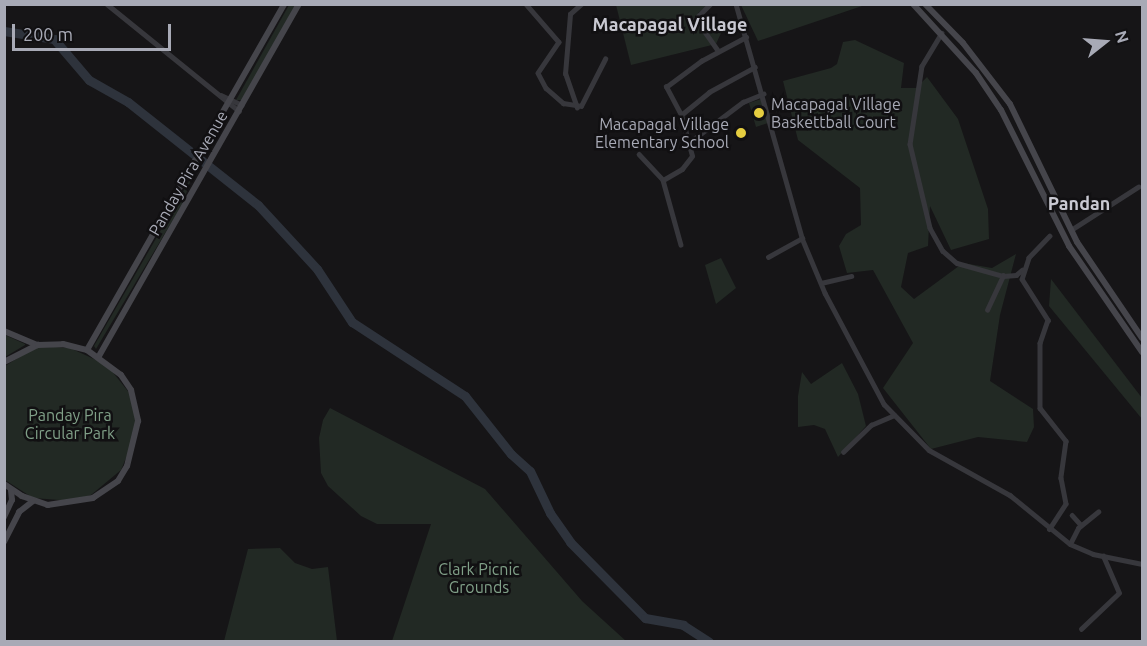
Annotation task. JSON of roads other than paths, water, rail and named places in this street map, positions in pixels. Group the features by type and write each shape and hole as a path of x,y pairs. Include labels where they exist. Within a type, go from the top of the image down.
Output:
{"main road":[{"name":"Panday Pira Avenue","path":"87,350 284,4"},
{"name":"Panday Pira Avenue","path":"99,356 299,4"},
{"path":"913,4 942,33 1001,110 1069,246 1143,352"},
{"path":"925,4 969,51 1010,104 1071,230 1143,338"},
{"path":"4,331 38,345"},
{"path":"4,362 38,345 63,344 87,350 99,356 121,375 136,405 138,434 127,466 118,481 93,498 63,505 33,501 4,484"},
{"path":"4,517 12,500 11,490"},
{"path":"4,542 19,512 33,501"}],"street":[{"path":"107,4 218,94 241,108"},
{"path":"526,4 559,42 540,68 538,78 557,98 577,108"},
{"path":"577,108 565,74 570,14 581,4"},
{"path":"711,4 696,19 718,51"},
{"path":"736,4 802,238 821,283 868,376 894,415 933,453 991,483 1070,544 1103,556 1143,564"},
{"path":"942,33 922,66 910,144 930,228 943,251 957,263 1002,276 1016,275 1050,236"},
{"path":"663,180 689,162 691,141 681,115 665,89 718,51 746,37"},
{"path":"577,108 605,59"},
{"path":"681,115 709,92 755,67"},
{"path":"691,141 743,102 763,94"},
{"path":"639,154 663,180 681,245"},
{"path":"1071,230 1138,187"},
{"path":"768,257 802,238"},
{"path":"1022,270 1031,298 1048,316 1040,343 1040,408 1066,441 1061,478 1066,504 1050,529"},
{"path":"821,283 851,276"},
{"path":"987,310 1002,276"},
{"path":"843,452 871,425 894,415"},
{"path":"1070,544 1081,525 1098,512"},
{"path":"1072,515 1081,525"},
{"path":"1080,629 1119,593 1103,556"}],"waterway":[{"path":"4,31 54,39 89,80 128,102 258,205 317,269 352,322 465,396 511,454 530,471 550,513 570,542 645,618 683,625 709,642"}],"place":[{"name":"Macapagal Village Baskettball Court","path":"759,113"},
{"name":"Macapagal Village Elementary School","path":"741,133"}],"district":[{"name":"Macapagal Village","path":"670,24"},
{"name":"Pandan","path":"1079,203"}],"park label":[{"name":"Panday Pira Circular Park","path":"70,424"},
{"name":"Clark Picnic Grounds","path":"479,578"}]}
